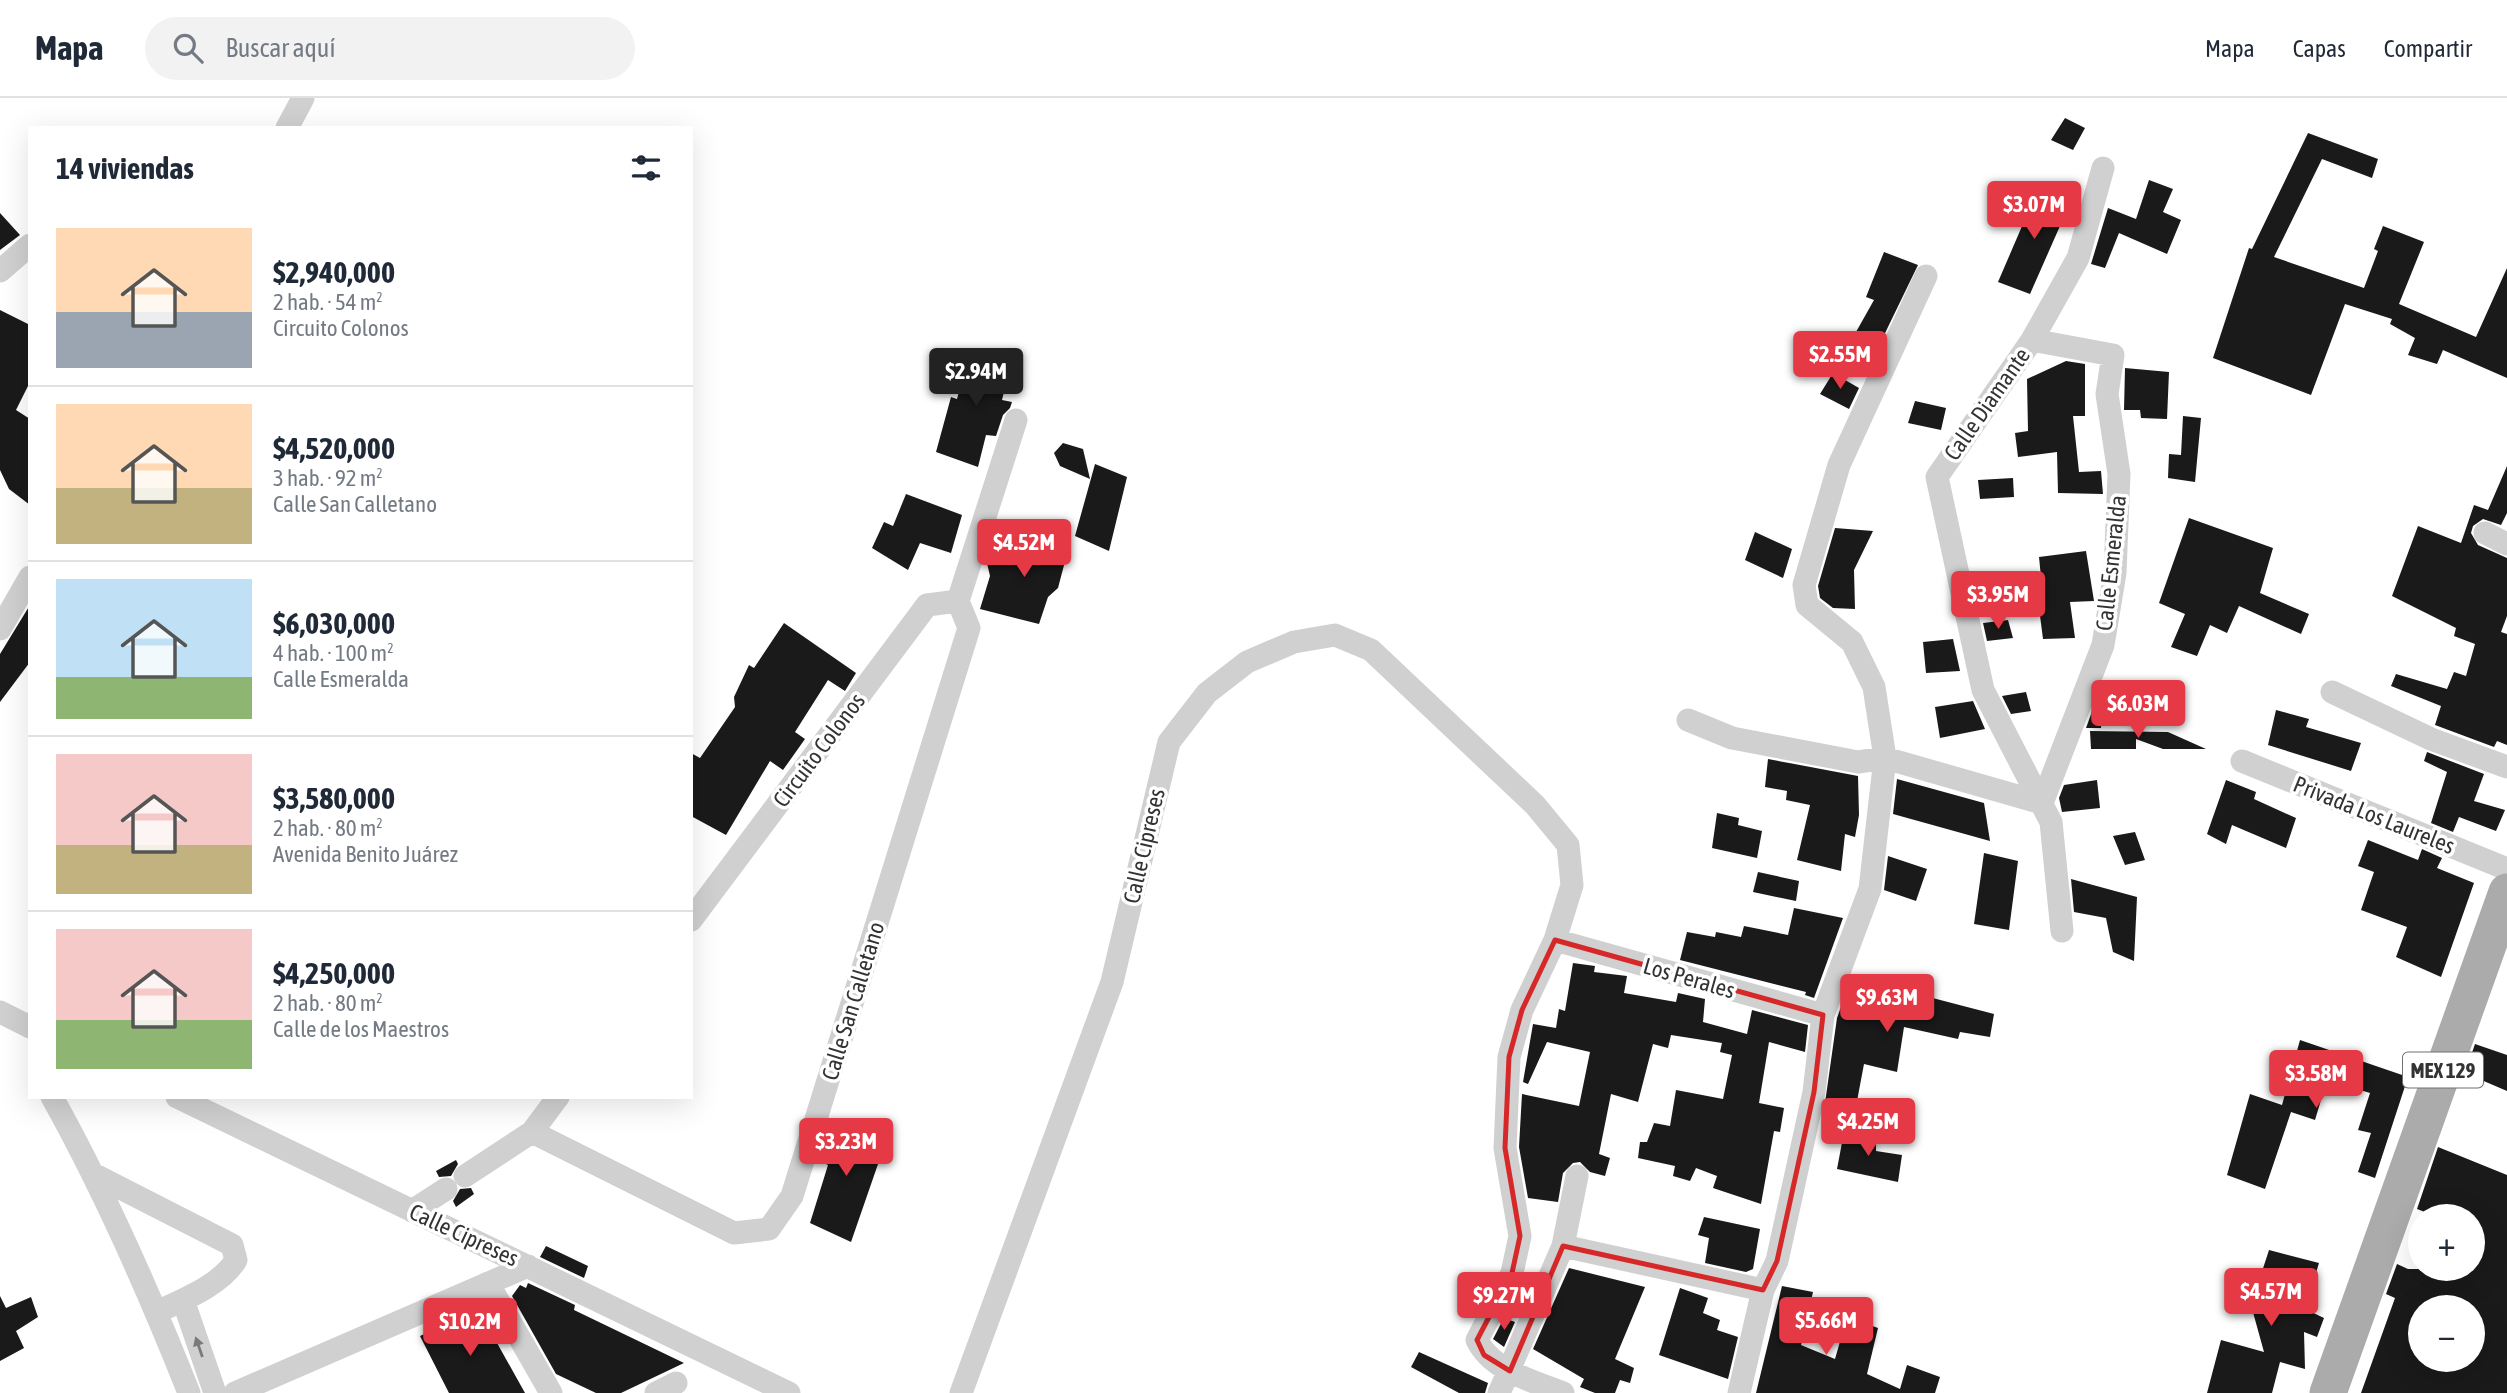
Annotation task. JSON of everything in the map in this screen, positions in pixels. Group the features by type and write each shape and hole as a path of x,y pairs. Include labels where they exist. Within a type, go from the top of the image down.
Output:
{"main road":[{"name":"MEX 129","path":"2328,1393 2507,892"}],"street":[{"path":"288,126 303,98"},
{"name":"Calle Diamante","path":"2062,931 2051,822 1983,690 1937,477 2032,340 2078,258 2103,168"},
{"path":"0,271 28,246"},
{"path":"1739,1393 1763,1290 1777,1261 1814,1092 1823,1015 1870,889 1885,758 1874,687 1853,642 1807,605 1804,585 1839,465 1926,276"},
{"name":"Calle Esmeralda","path":"2032,340 2113,355 2107,394 2119,474 2115,573 2103,645 2042,803"},
{"path":"958,601 1016,419"},
{"path":"2485,534 2507,544"},
{"path":"0,629 28,580"},
{"name":"Circuito Colonos","path":"693,917 927,605 958,601"},
{"name":"Calle San Calletano","path":"532,1132 734,1233 769,1229 792,1196 969,628 958,601"},
{"name":"Calle Cipreses","path":"961,1393 1112,982 1169,742 1207,693 1247,662 1294,642 1335,635 1371,650 1535,806 1568,845 1572,885 1556,940 1522,1010 1509,1056 1505,1148 1520,1236 1512,1273 1477,1340 1484,1355 1510,1371"},
{"path":"2332,692 2431,739 2507,766"},
{"path":"1688,720 1732,738 1858,762 1885,758 2042,803"},
{"name":"Privada Los Laureles","path":"2242,761 2507,869"},
{"name":"Los Perales","path":"1556,940 1823,1015"},
{"path":"0,1012 28,1026"},
{"path":"53,1099 94,1175 157,1312 189,1393"},
{"name":"Calle Cipreses","path":"181,1099 789,1393"},
{"path":"412,1210 532,1132 557,1099"},
{"path":"94,1175 232,1245 236,1260 229,1271 183,1300 157,1312"},
{"path":"1499,1393 1563,1245 1577,1176"},
{"path":"1563,1245 1763,1290"},
{"path":"235,1393 528,1266"},
{"path":"488,1283 551,1393"},
{"path":"183,1300 215,1393"},
{"path":"1510,1371 1563,1393"}],"highlighted area":[{"path":"1555,940 1823,1015 1814,1092 1777,1261 1763,1290 1563,1246 1510,1371 1484,1355 1477,1340 1512,1273 1520,1236 1505,1148 1509,1057 1522,1010"}],"building":[{"path":"2065,118 2085,128 2073,150 2051,140"},
{"path":"2308,133 2378,159 2372,178 2322,159 2274,257 2364,288 2378,251 2374,249 2383,226 2424,242 2399,304 2476,337 2507,268 2507,378 2443,350 2437,364 2408,355 2415,338 2390,324 2392,319 2345,304 2311,395 2213,358 2249,248 2252,249"},
{"path":"2149,180 2173,189 2163,212 2181,220 2167,254 2119,233 2105,268 2091,264 2108,208 2136,219"},
{"path":"2038,189 2071,201 2030,294 1998,282"},
{"path":"0,213 20,235 0,250"},
{"path":"1884,252 1918,265 1873,358 1847,348 1874,300 1866,297"},
{"path":"0,310 28,324 28,386 16,410 28,418 28,503 9,489 0,470"},
{"path":"970,351 1012,359 1002,400 1012,402 1003,415 996,436 986,435 978,467 936,452 951,397 957,399"},
{"path":"2066,361 2085,364 2085,416 2073,416 2079,472 2101,471 2103,494 2058,493 2057,452 2018,457 2015,433 2028,431 2027,379"},
{"path":"2125,368 2169,372 2167,419 2141,418 2140,410 2124,410"},
{"path":"1833,373 1859,388 1849,409 1820,394"},
{"path":"1915,401 1946,408 1941,430 1908,423"},
{"path":"2183,416 2201,418 2195,482 2168,478 2169,454 2181,455"},
{"path":"1063,443 1083,449 1090,479 1060,466 1054,453"},
{"path":"1095,464 1127,477 1109,551 1075,536"},
{"path":"2507,466 2507,513 2501,525 2483,519 2473,526 2471,533 2478,545 2507,558 2507,616 2501,632 2507,634 2507,745 2497,741 2494,747 2435,725 2441,706 2391,686 2396,674 2447,689 2454,672 2466,676 2475,644 2454,636 2456,628 2392,596 2418,526 2461,543 2474,505 2488,510"},
{"path":"2013,478 2014,497 1980,499 1978,480"},
{"path":"906,494 962,515 951,553 920,543 908,570 872,548 884,522 893,526"},
{"path":"2189,518 2273,548 2260,593 2309,614 2301,634 2239,606 2227,633 2210,625 2197,656 2171,647 2185,614 2159,603"},
{"path":"1835,528 1873,531 1854,570 1855,609 1833,608 1820,598 1818,586"},
{"path":"1755,532 1792,549 1783,578 1745,560"},
{"path":"1027,535 1068,550 1058,588 1048,597 1039,624 980,609 990,576 986,559"},
{"path":"2086,551 2094,601 2070,602 2075,638 2043,639 2039,608 2044,608 2039,557"},
{"path":"28,608 28,665 0,702 0,654"},
{"path":"2008,620 2013,638 1987,641 1983,623"},
{"path":"784,623 856,673 845,691 828,680 795,732 805,739 783,770 770,761 726,835 693,817 693,754 700,758 735,707 734,697 749,665 754,668"},
{"path":"1953,639 1960,671 1926,673 1923,642"},
{"path":"2026,692 2031,711 2011,714 2002,696"},
{"path":"1973,701 1985,729 1940,738 1935,707"},
{"path":"2093,709 2102,710 2101,728 2086,728"},
{"path":"2276,710 2309,719 2306,727 2361,743 2351,771 2268,745"},
{"path":"2090,731 2168,732 2206,749 2163,749 2136,739 2136,749 2091,749"},
{"path":"2427,752 2484,774 2474,801 2505,810 2496,831 2459,817 2453,832 2431,823 2447,772 2424,761"},
{"path":"1768,759 1858,776 1859,815 1855,837 1845,834 1841,871 1797,860 1810,805 1786,800 1787,791 1765,787"},
{"path":"1897,779 1984,803 1990,841 1893,814"},
{"path":"2097,780 2100,808 2062,812 2059,798 2064,785"},
{"path":"2226,780 2256,792 2254,799 2296,818 2286,848 2232,825 2226,844 2207,834"},
{"path":"1717,813 1739,818 1738,825 1762,831 1757,858 1712,848"},
{"path":"2135,832 2145,860 2125,865 2113,836"},
{"path":"2368,840 2418,860 2422,849 2442,858 2437,868 2474,883 2441,977 2396,957 2407,927 2361,910 2374,872 2358,866"},
{"path":"1984,853 2018,861 2009,930 1974,924"},
{"path":"1888,856 1927,869 1916,901 1884,890"},
{"path":"1758,872 1799,881 1796,901 1753,892"},
{"path":"2071,879 2137,897 2134,961 2113,952 2106,918 2074,912"},
{"path":"1794,908 1843,918 1814,998 1805,995 1806,992 1680,960 1687,932 1715,937 1716,932 1741,937 1744,926 1788,935"},
{"path":"1573,963 1595,966 1594,972 1627,976 1624,993 1676,1002 1678,993 1705,999 1703,1022 1747,1034 1752,1010 1808,1025 1805,1052 1769,1042 1759,1103 1784,1108 1780,1132 1774,1131 1761,1204 1713,1188 1717,1176 1696,1168 1690,1181 1673,1176 1675,1166 1638,1158 1640,1142 1647,1142 1654,1123 1670,1126 1676,1090 1723,1099 1732,1055 1720,1052 1722,1043 1671,1035 1668,1048 1653,1044 1638,1102 1611,1094 1599,1154 1610,1158 1605,1176 1590,1172 1580,1162 1573,1163 1563,1173 1558,1202 1528,1198 1519,1147 1522,1094 1579,1106 1590,1052 1547,1042 1528,1084 1523,1082 1533,1024 1556,1028 1559,1009 1565,1011"},
{"path":"1852,977 1994,1014 1990,1037 1960,1032 1958,1039 1904,1027 1897,1072 1864,1064 1854,1117 1824,1110 1837,1018"},
{"path":"2300,1040 2408,1077 2375,1178 2358,1172 2371,1133 2358,1130 2370,1093 2327,1080 2315,1120 2291,1112 2265,1189 2227,1175 2250,1094 2282,1105"},
{"path":"2475,1044 2507,1055 2507,1091 2465,1073"},
{"path":"830,1120 886,1141 851,1242 810,1223 828,1165 818,1160"},
{"path":"1844,1132 1876,1136 1876,1151 1902,1155 1898,1182 1837,1169"},
{"path":"2438,1147 2507,1175 2507,1393 2361,1393 2395,1298 2386,1294 2397,1264 2408,1269 2408,1281 2485,1281 2485,1204 2419,1204"},
{"path":"456,1160 458,1164 451,1176 439,1177 436,1171"},
{"path":"471,1188 474,1194 456,1207 453,1201 460,1189"},
{"path":"1704,1217 1760,1229 1753,1269 1746,1272 1705,1263 1709,1238 1698,1235"},
{"path":"546,1246 588,1266 584,1278 540,1257"},
{"path":"2269,1250 2319,1263 2305,1309 2324,1318 2317,1337 2304,1332 2305,1369 2280,1362 2272,1393 2207,1393 2221,1340 2264,1352 2246,1287 2256,1290"},
{"path":"1569,1268 1645,1287 1615,1359 1634,1368 1630,1383 1620,1380 1615,1393 1595,1393 1580,1387 1584,1379 1533,1349"},
{"path":"528,1283 575,1305 574,1310 684,1363 621,1393 596,1393 556,1374 512,1296 520,1285 526,1288"},
{"path":"1782,1286 1813,1292 1801,1345 1835,1359 1847,1317 1878,1328 1867,1374 1900,1389 1907,1365 1940,1377 1935,1393 1756,1393"},
{"path":"1680,1288 1708,1298 1703,1313 1720,1320 1717,1330 1738,1337 1728,1379 1659,1355"},
{"path":"0,1296 6,1308 31,1297 38,1317 16,1331 24,1348 0,1361"},
{"path":"478,1309 525,1393 449,1393 420,1336"},
{"path":"1504,1318 1515,1322 1504,1347 1493,1339"},
{"path":"1419,1352 1488,1383 1485,1393 1459,1393 1411,1367"}]}
